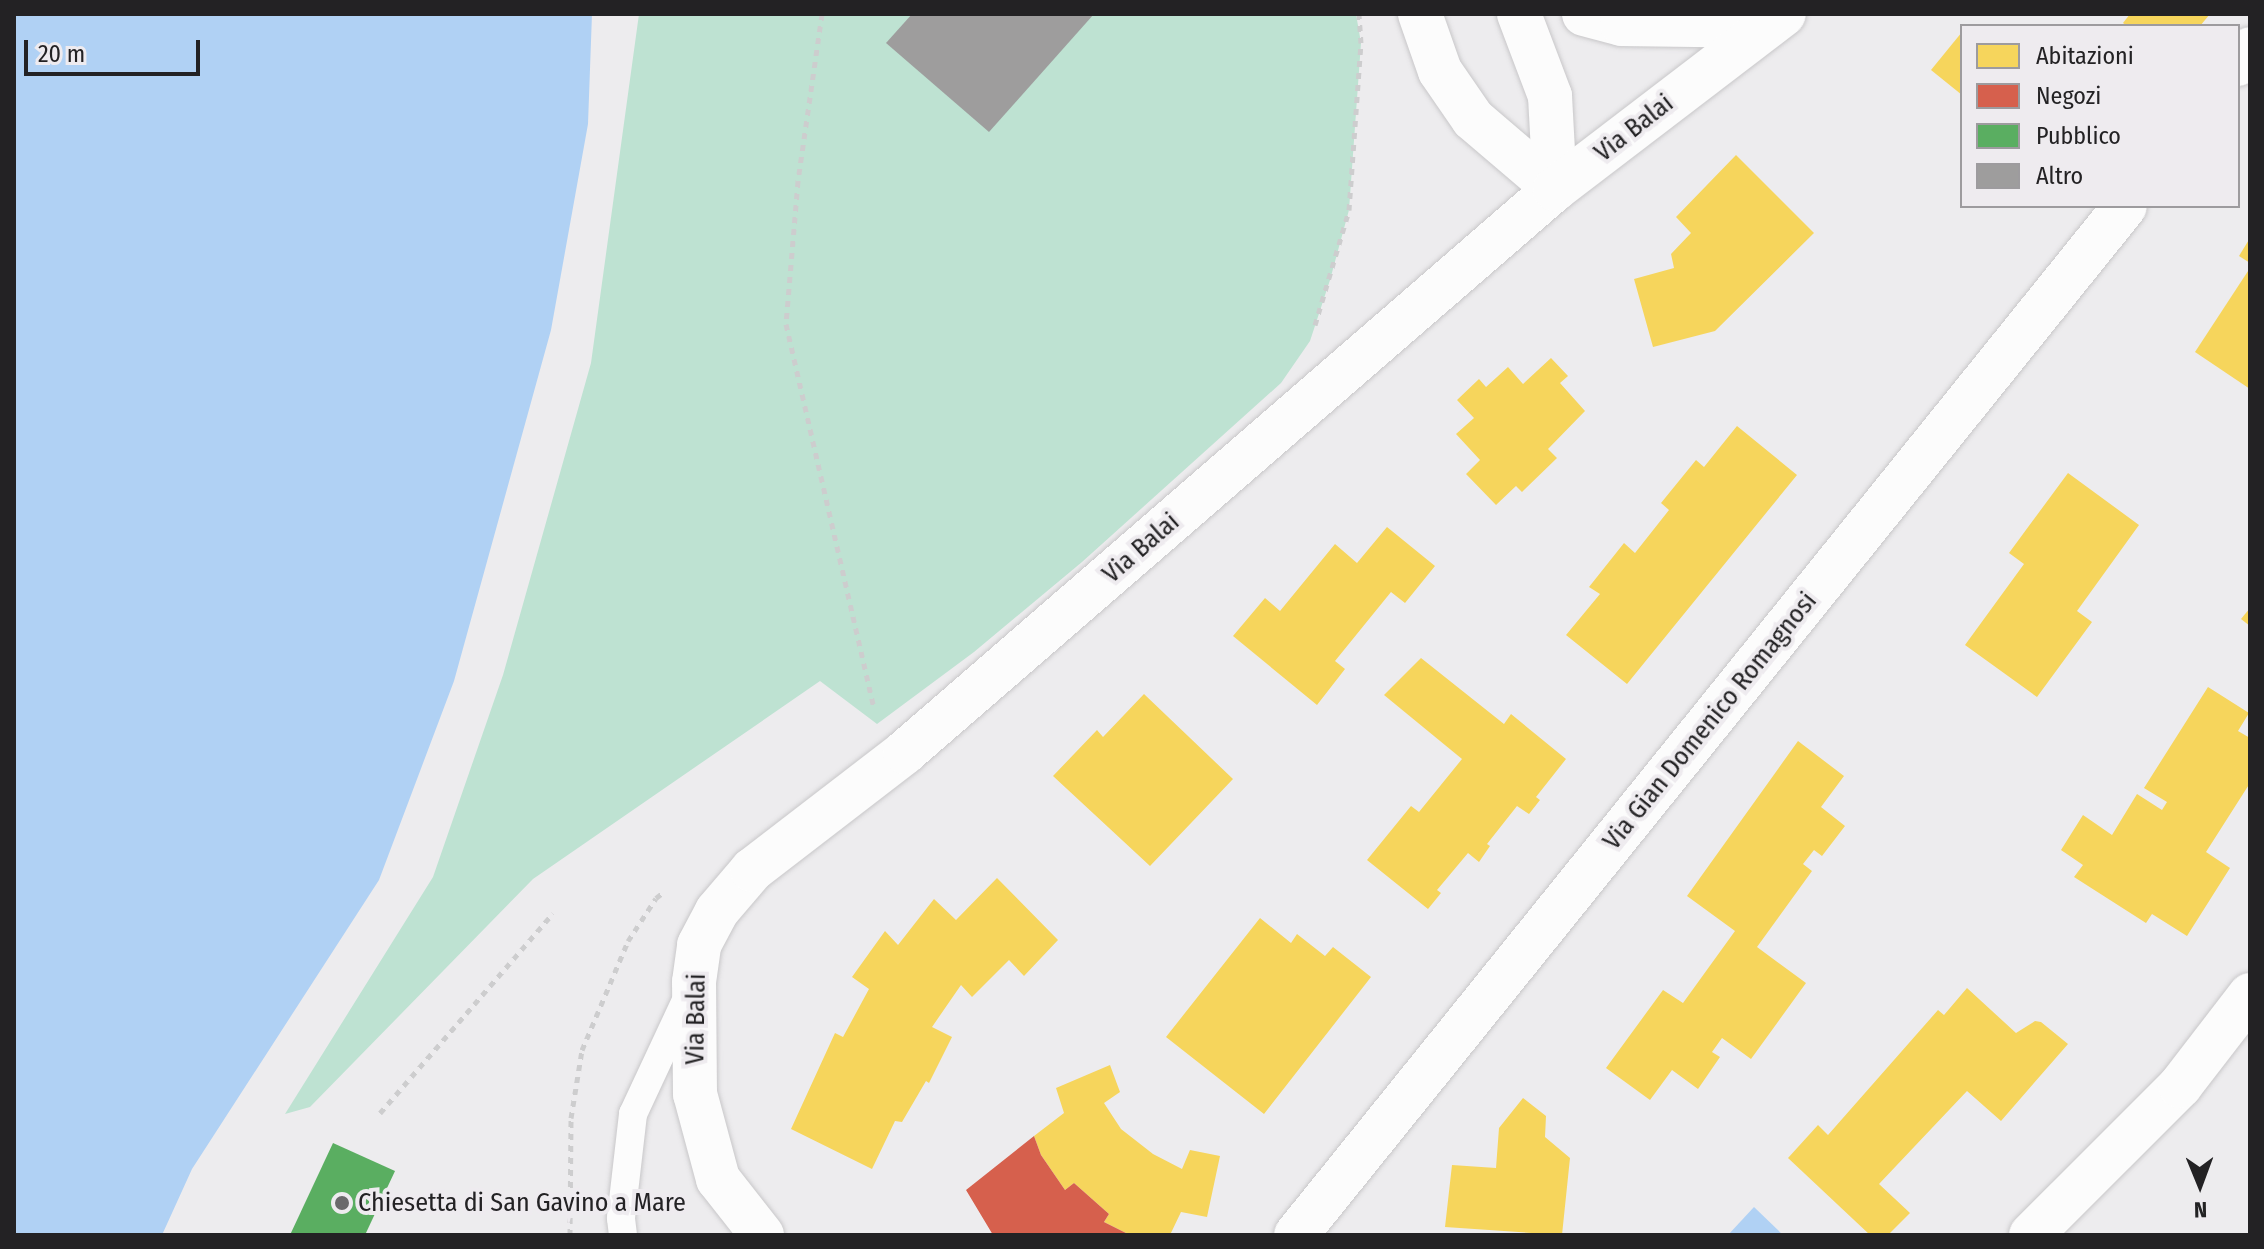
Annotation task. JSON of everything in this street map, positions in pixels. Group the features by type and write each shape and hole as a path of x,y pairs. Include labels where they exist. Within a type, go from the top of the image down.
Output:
{"street":[{"path":"1420,14 1440,71 1473,119 1555,189"},
{"path":"1519,14 1550,96 1555,189"},
{"path":"1584,14 1622,24 1775,20"},
{"name":"Via Balai","path":"762,1235 718,1179 695,1094 694,982 699,945 717,911 752,870 905,752 1555,189 1775,20"},
{"name":"Via Gian Domenico Romagnosi","path":"1296,1235 2123,208"},
{"path":"2031,1235 2180,1086 2250,995"}],"lane":[{"path":"623,1235 621,1218 633,1114 694,982"}],"path":[{"path":"822,14 798,181 786,324 877,724"},
{"path":"1314,328 1349,210 1361,43 1359,14"},
{"path":"380,1113 553,913"}],"green space":[{"path":"639,14 1356,14 1361,43 1349,210 1330,280 1310,341 1281,383 1082,562 974,652 877,724 820,681 533,879 310,1107 285,1114 433,877 503,675 591,363"}],"water":[{"path":"14,14 592,14 588,124 551,330 454,681 379,880 192,1169 162,1235 14,1235"},
{"path":"1754,1207 1783,1235 1728,1235"}],"building: Abitazioni":[{"path":"2130,14 2210,14 2202,24 2123,23"},
{"path":"1960,34 1960,93 1931,70"},
{"path":"1736,155 1814,233 1715,331 1653,347 1634,279 1674,268 1671,254 1691,233 1676,217"},
{"path":"2250,238 2250,263 2239,256"},
{"path":"2250,268 2250,389 2195,352"},
{"path":"1551,358 1568,376 1560,383 1585,411 1548,449 1557,458 1522,492 1516,486 1496,505 1466,474 1480,460 1456,434 1474,418 1457,400 1479,379 1486,387 1508,367 1523,384"},
{"path":"1737,426 1797,475 1627,684 1566,635 1600,594 1589,587 1624,543 1635,553 1669,510 1661,503 1696,460 1704,467"},
{"path":"2068,473 2139,525 2077,611 2092,622 2037,697 1965,645 2024,564 2009,553"},
{"path":"1387,527 1435,566 1405,603 1391,592 1335,661 1345,669 1317,705 1233,636 1265,598 1280,611 1335,544 1357,563"},
{"path":"2250,608 2250,626 2241,619"},
{"path":"1421,658 1504,724 1511,714 1566,759 1536,797 1540,800 1529,814 1517,806 1487,844 1490,846 1479,862 1468,853 1437,890 1441,893 1428,909 1367,860 1411,806 1419,812 1462,759 1384,695"},
{"path":"2208,687 2249,713 2238,731 2250,738 2250,783 2206,852 2230,868 2187,936 2152,914 2146,923 2074,877 2083,865 2061,850 2083,815 2112,835 2137,794 2162,810 2167,802 2144,788"},
{"path":"1144,694 1233,779 1150,866 1053,776 1097,730 1103,737"},
{"path":"1798,741 1844,776 1821,807 1845,826 1822,856 1814,850 1803,864 1812,871 1757,947 1806,983 1751,1059 1722,1038 1712,1052 1720,1057 1698,1089 1672,1070 1650,1100 1606,1068 1663,990 1683,1003 1735,931 1687,896"},
{"path":"997,878 1058,940 1024,976 1009,960 972,997 961,985 932,1027 952,1037 929,1083 926,1081 902,1122 895,1121 872,1169 791,1129 835,1033 843,1037 869,989 852,977 885,931 898,945 934,899 956,920"},
{"path":"1260,918 1291,943 1297,934 1325,956 1333,947 1371,977 1264,1114 1166,1037"},
{"path":"1967,988 2016,1033 2035,1021 2041,1022 2068,1044 2001,1121 1967,1091 1879,1184 1910,1213 1888,1235 1870,1235 1788,1158 1818,1125 1828,1135 1938,1010 1944,1015"},
{"path":"1110,1065 1120,1092 1104,1103 1121,1129 1153,1154 1182,1169 1190,1150 1220,1156 1207,1217 1181,1212 1170,1235 1130,1235 1104,1222 1109,1214 1074,1183 1065,1190 1041,1155 1034,1136 1064,1113 1056,1088"},
{"path":"1523,1098 1546,1116 1545,1137 1570,1158 1562,1235 1445,1227 1452,1165 1496,1168 1499,1128"}],"building: Negozi":[{"path":"1034,1136 1041,1155 1065,1190 1074,1183 1109,1214 1104,1222 1130,1235 993,1235 966,1190"}],"building: Pubblico":[{"name":"Chiesetta di San Gavino a Mare","path":"333,1143 395,1171 365,1235 290,1235"}],"building: Altro":[{"path":"912,14 1094,14 989,132 886,43"}],"place":[{"name":"Chiesetta di San Gavino a Mare","path":"342,1203"}]}
